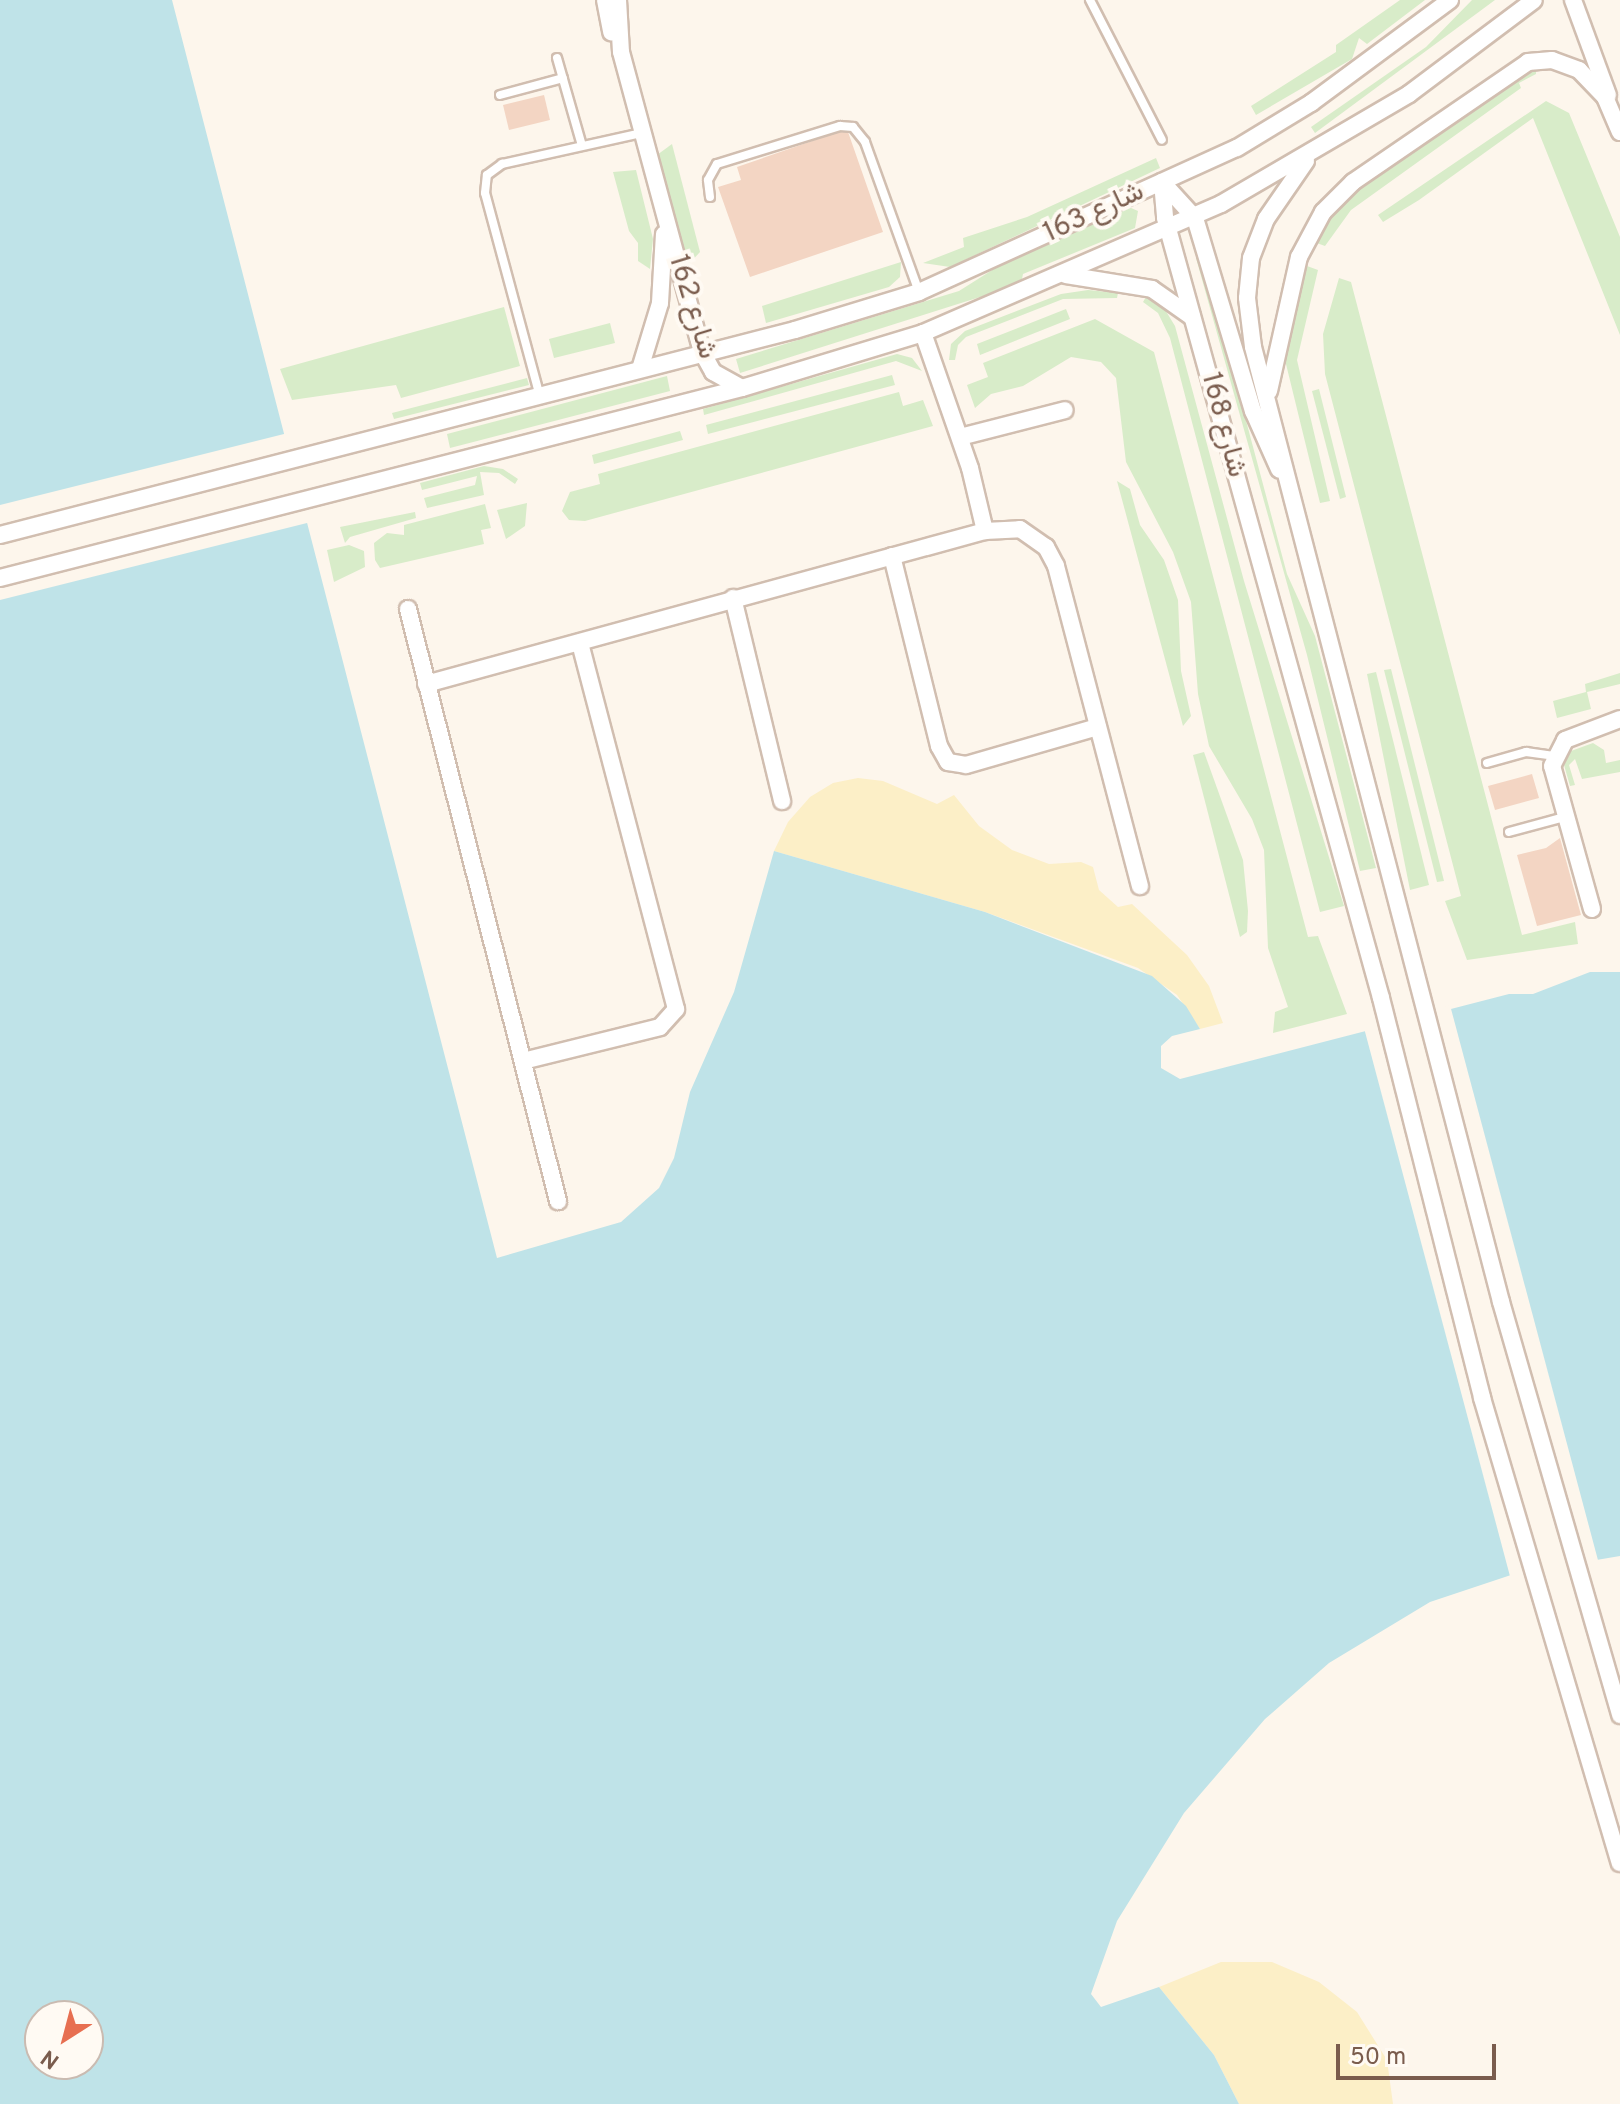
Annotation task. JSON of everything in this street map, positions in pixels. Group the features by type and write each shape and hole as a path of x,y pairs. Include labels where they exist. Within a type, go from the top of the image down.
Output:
{"street":[{"name":"شارع 162","path":"605,0 610,31 621,52"},
{"name":"شارع 162","path":"618,0 621,52 702,352 713,372 742,388"},
{"name":"شارع 163","path":"0,535 640,369 919,292 1162,182 1275,126 1450,0"},
{"name":"شارع 163","path":"0,578 742,388 923,333 1169,230 1309,156 1444,70 1534,0"},
{"path":"1573,0 1620,132"},
{"path":"1268,401 1299,257 1315,224 1342,191 1528,62 1552,60 1579,70 1611,108"},
{"name":"شارع 168","path":"1309,156 1266,219 1248,273 1253,347 1423,988 1501,1302 1620,1715"},
{"name":"شارع 168","path":"1162,182 1181,197 1195,218 1253,411 1293,494"},
{"name":"شارع 168","path":"1162,182 1169,230 1381,998 1485,1411 1620,1863"},
{"name":"شارع 162","path":"640,369 660,303 662,209"},
{"name":"شارع 163","path":"1066,275 1152,289 1194,318"},
{"path":"923,333 960,437 985,531"},
{"path":"960,437 1065,410"},
{"path":"426,684 985,531 1020,529 1038,539 1052,556 1140,886"},
{"path":"892,556 939,746 948,762 966,765 1098,727"},
{"path":"733,598 782,801"},
{"path":"408,609 558,1201"},
{"path":"523,1061 660,1027 676,1009 580,642"},
{"path":"1592,909 1553,776 1554,756 1573,735 1620,719"}],"lane":[{"path":"1090,0 1162,140"},
{"path":"557,58 582,146"},
{"path":"500,95 563,78"},
{"path":"710,197 708,180 717,164 840,126 853,127 865,142 919,292"},
{"path":"539,393 485,181 496,166 642,133"},
{"path":"1487,763 1526,752 1554,756"},
{"path":"1509,832 1565,817"}],"green space":[{"path":"1400,0 1425,0 1367,44 1359,38 1352,59 1256,115 1251,106 1336,52 1336,45"},
{"path":"1472,0 1495,0 1315,133 1311,127 1426,47"},
{"path":"1536,69 1536,74 1519,83 1521,88 1351,210 1325,246 1314,242 1332,213 1357,190"},
{"path":"1546,101 1569,113 1620,237 1620,335 1533,118 1419,200 1383,222 1378,215"},
{"path":"672,144 700,252 688,265 657,155"},
{"path":"1156,158 1160,168 950,267 923,263 964,247 963,238 1027,217"},
{"path":"636,170 653,239 650,269 638,261 638,243 629,231 613,172"},
{"path":"1122,204 1138,211 1135,228 1023,274 1021,284 740,373 736,359 959,291 997,267"},
{"path":"1202,256 1287,574 1315,636 1376,868 1360,871 1307,655 1196,258"},
{"path":"901,262 900,277 889,287 766,323 762,306"},
{"path":"1307,266 1318,270 1297,360 1330,501 1320,503 1285,360"},
{"path":"1339,278 1351,282 1522,935 1575,922 1578,944 1467,960 1445,901 1461,896 1325,374 1323,334"},
{"path":"1088,290 1118,293 1117,298 1063,299 966,337 958,345 955,360 949,360 951,344 965,331 1061,294"},
{"path":"1146,297 1164,308 1175,326 1244,581 1344,906 1320,912 1170,338 1158,313 1143,302"},
{"path":"504,307 520,366 401,398 396,385 292,400 280,369"},
{"path":"1066,309 1070,319 980,355 977,344"},
{"path":"1095,319 1154,352 1308,937 1318,936 1347,1014 1273,1033 1275,1012 1288,1007 1268,948 1264,850 1252,819 1209,746 1198,694 1191,602 1173,552 1126,462 1116,378 1101,362 1071,357 1023,386 991,394 975,408 967,385 988,377 983,363"},
{"path":"610,323 615,343 554,358 549,339"},
{"path":"897,354 912,358 922,371 896,361 704,415 703,409"},
{"path":"892,375 895,385 708,434 706,425"},
{"path":"667,376 670,391 450,448 447,434"},
{"path":"527,378 529,385 394,419 392,413"},
{"path":"1319,389 1346,497 1340,499 1312,391"},
{"path":"899,392 903,406 923,400 933,426 585,521 569,520 562,511 570,492 600,484 598,474"},
{"path":"680,431 683,440 594,464 592,455"},
{"path":"484,466 503,469 518,479 515,484 499,473 480,472 484,495 427,508 424,498 475,485 477,476 422,490 420,483"},
{"path":"1117,481 1130,489 1140,525 1164,560 1178,600 1181,671 1191,716 1183,726"},
{"path":"527,503 525,526 506,539 497,510"},
{"path":"485,504 491,528 481,530 484,544 380,568 375,560 374,543 387,533 404,535 404,525"},
{"path":"415,512 416,518 350,537 345,543 340,527"},
{"path":"349,545 364,551 365,567 334,582 327,550"},
{"path":"1391,669 1444,881 1437,882 1384,670"},
{"path":"1376,672 1429,885 1410,890 1367,674"},
{"path":"1620,673 1620,684 1587,692 1591,709 1557,718 1553,701 1586,692 1585,684"},
{"path":"1593,743 1604,750 1606,763 1620,760 1620,772 1582,779 1575,759 1569,765 1575,785 1570,786 1564,765 1571,751"},
{"path":"1204,752 1243,860 1248,911 1247,932 1240,937 1193,755"}],"sand":[{"path":"858,778 883,781 937,804 954,795 979,826 1012,850 1049,864 1081,862 1093,867 1099,890 1118,907 1132,904 1187,955 1209,986 1223,1023 1200,1029 1177,995 1138,968 985,912 774,851 788,822 810,797 833,783"},
{"path":"1221,1962 1272,1962 1319,1982 1357,2012 1387,2060 1393,2104 1239,2104 1214,2055 1159,1987"}],"water":[{"path":"0,0 172,0 497,1258 621,1222 659,1188 674,1158 690,1092 734,992 774,851 985,912 1152,976 1186,1006 1200,1029 1172,1036 1161,1046 1161,1068 1180,1079 1509,994 1533,994 1590,972 1620,972 1620,1556 1514,1574 1430,1602 1329,1663 1265,1719 1184,1813 1117,1921 1091,1994 1101,2007 1159,1987 1214,2055 1239,2104 0,2104"}],"pier":[{"path":"288,433 311,522 0,600 0,505"},
{"path":"1450,1005 1599,1564 1511,1580 1364,1028"}],"building":[{"path":"544,95 550,120 509,130 503,105"},
{"path":"847,129 883,232 750,277 718,187 741,180 737,167"},
{"path":"1532,774 1539,798 1495,810 1488,786"},
{"path":"1560,838 1581,915 1537,926 1517,855 1546,848"}]}
